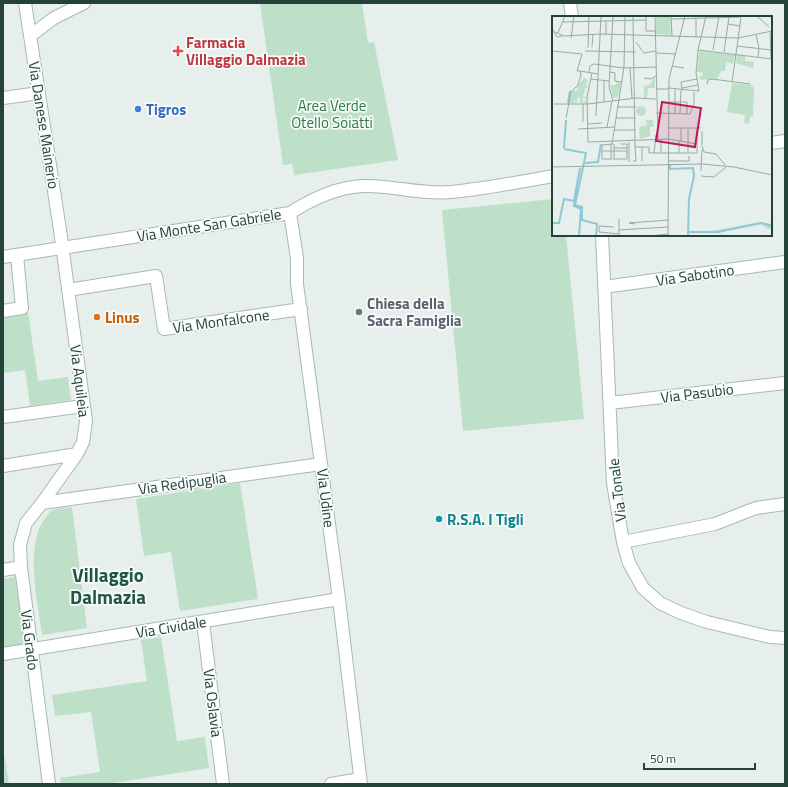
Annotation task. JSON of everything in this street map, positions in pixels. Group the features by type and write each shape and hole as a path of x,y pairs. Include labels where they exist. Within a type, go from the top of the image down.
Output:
{"street":[{"name":"Via Danese Mainerio","path":"25,3 62,248"},
{"path":"30,36 54,18 84,3"},
{"path":"570,3 572,16"},
{"path":"3,98 39,92"},
{"path":"772,143 785,141"},
{"name":"Via Monte San Gabriele","path":"3,257 290,213 322,195 343,189 363,186 450,193 552,176"},
{"name":"Via Udine","path":"290,213 298,258 298,284 301,309 361,781"},
{"name":"Via Tonale","path":"602,236 613,483 623,542 629,563 643,588 660,603 681,613 707,622 754,634 785,638"},
{"name":"Via Aquileia","path":"42,503 77,454 83,442 86,421 62,248"},
{"path":"3,311 22,308 17,255"},
{"name":"Via Sabotino","path":"604,287 785,262"},
{"name":"Via Monfalcone","path":"68,290 156,276 164,329 301,309"},
{"name":"Via Pasubio","path":"610,403 785,383"},
{"path":"3,417 83,406"},
{"path":"3,466 77,454"},
{"name":"Via Redipuglia","path":"42,503 321,464"},
{"name":"Via Grado","path":"42,503 26,523 20,545 21,567 31,650 49,784"},
{"path":"623,542 715,524 756,508 785,504"},
{"path":"3,570 21,567"},
{"name":"Via Cividale","path":"3,654 339,599"},
{"name":"Via Oslavia","path":"203,622 223,784"},
{"path":"331,784 361,781"}],"green space":[{"name":"Area Verde Otello Soiatti","path":"260,3 362,3 368,43 374,42 398,160 294,175 292,164 283,165"},
{"path":"552,199 552,236 566,236 584,419 463,431 442,210"},
{"path":"28,312 38,381 68,377 71,400 30,406 25,370 3,373 3,315"},
{"path":"240,483 258,599 180,611 171,552 144,556 136,499"},
{"path":"72,507 87,628 42,635 35,590 34,557 36,541 40,528 50,512 56,509"},
{"path":"15,577 25,644 3,647 3,579"},
{"path":"161,637 177,741 205,737 209,768 107,784 61,784 60,778 100,772 91,712 55,716 52,695 147,681 141,640"},
{"path":"3,747 9,784 3,784"}],"place":[{"name":"Farmacia Villaggio Dalmazia","path":"178,51"},
{"name":"Tigros","path":"138,109"},
{"name":"Chiesa della Sacra Famiglia","path":"359,312"},
{"name":"Linus","path":"97,317"},
{"name":"R.S.A. I Tigli","path":"439,519"}],"district":[{"name":"Villaggio Dalmazia","path":"108,585"}]}
